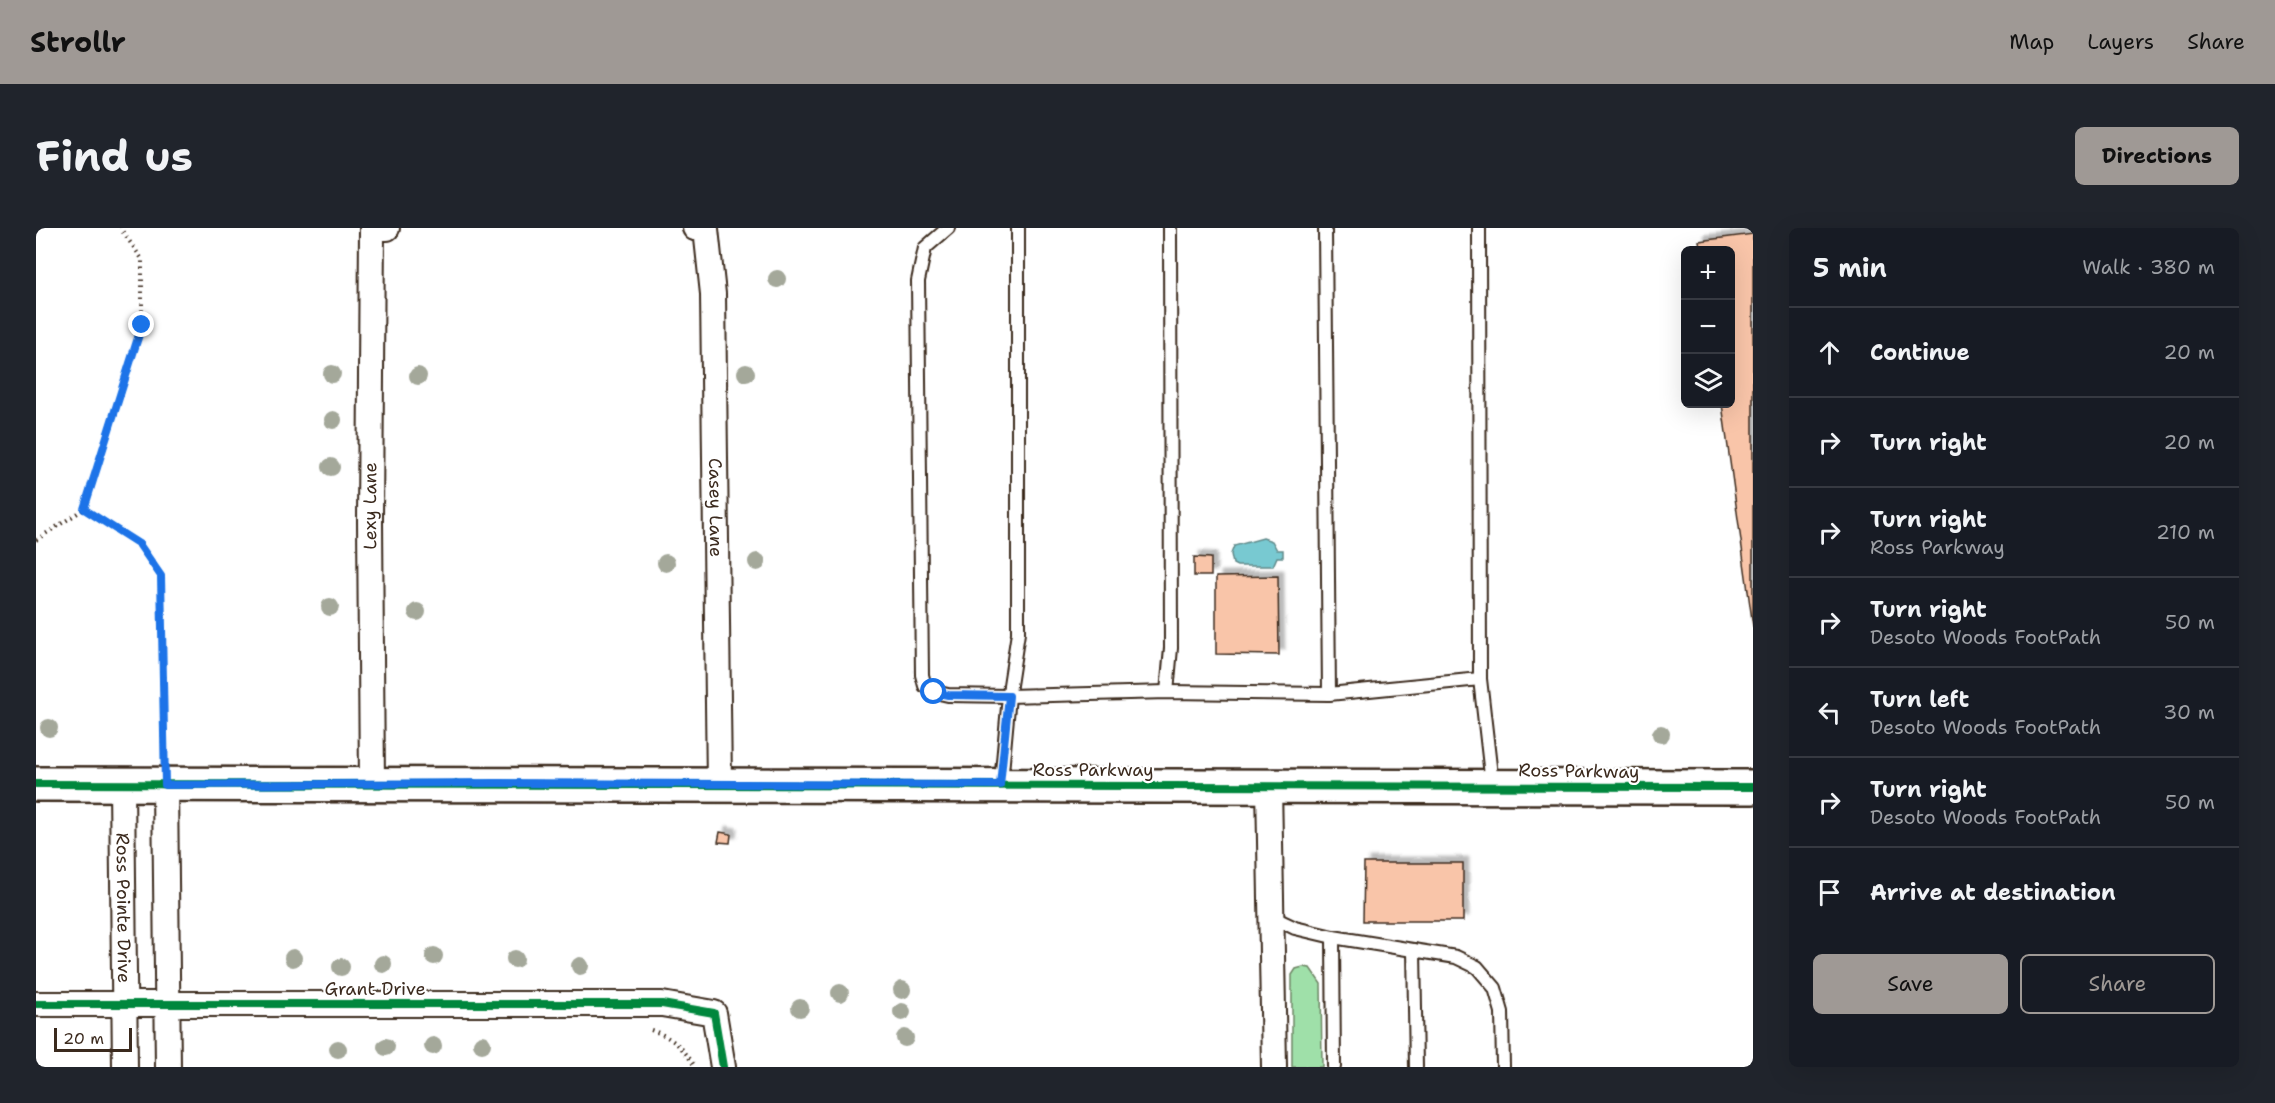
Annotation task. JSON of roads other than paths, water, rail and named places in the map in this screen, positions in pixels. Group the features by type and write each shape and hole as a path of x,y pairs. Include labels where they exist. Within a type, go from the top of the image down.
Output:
{"street":[{"path":"372,228 387,228"},
{"name":"Lexy Lane","path":"372,228 370,521 372,785"},
{"name":"Casey Lane","path":"701,229 713,305 719,785"},
{"name":"Ross Parkway","path":"36,784 1753,787"},
{"name":"Ross Pointe Drive","path":"122,785 124,1067"},
{"path":"165,785 168,1067"},
{"path":"1269,786 1274,1067"},
{"name":"Grant Drive","path":"36,1004 662,1004 714,1013 723,1067"}],"lane":[{"path":"948,228 925,248 918,281 922,675 925,686 934,692 948,695 1009,696 1167,692 1329,694 1480,679"},
{"path":"1000,785 1018,633 1018,228"},
{"path":"1167,692 1171,648 1170,228"},
{"path":"1325,228 1329,694"},
{"path":"1479,228 1480,679 1492,785"},
{"path":"1272,917 1295,928 1333,937 1456,957 1477,967 1495,988 1502,1012 1503,1067"},
{"path":"1333,937 1334,1067"},
{"path":"1414,950 1416,1067"}],"water":[{"path":"1263,538 1272,541 1277,550 1283,550 1283,557 1277,557 1273,566 1233,564 1231,554 1234,546"}]}
